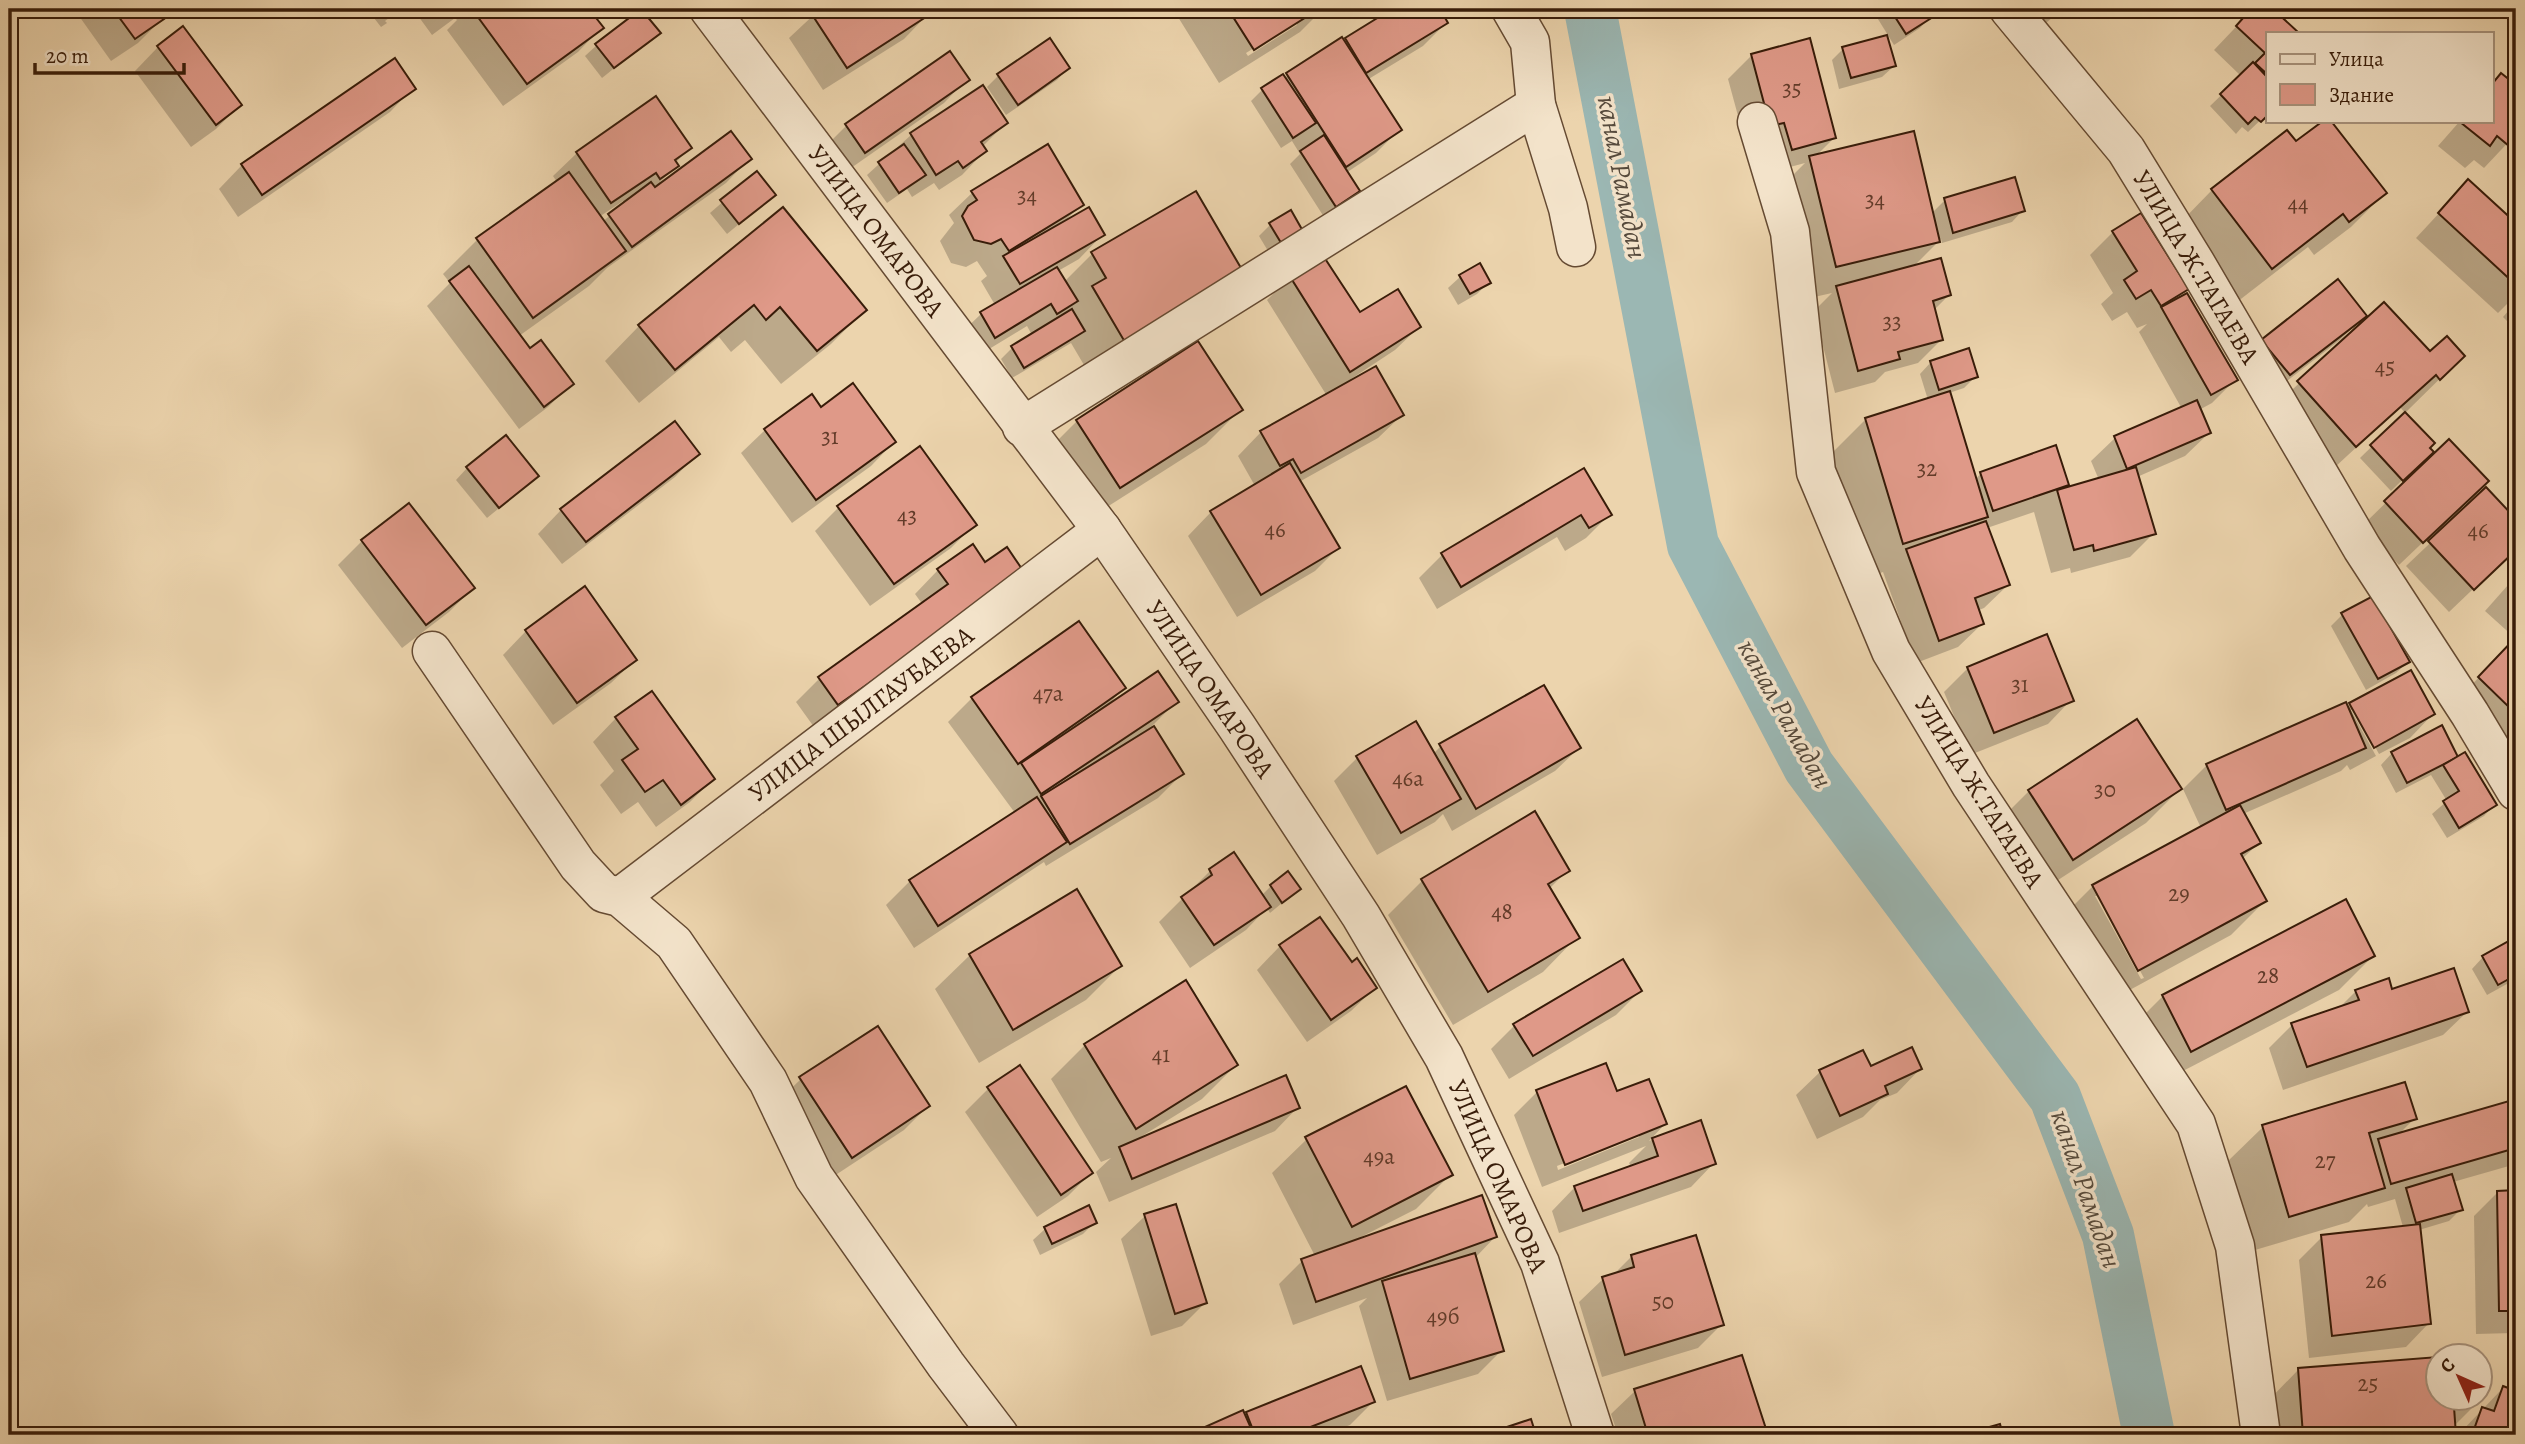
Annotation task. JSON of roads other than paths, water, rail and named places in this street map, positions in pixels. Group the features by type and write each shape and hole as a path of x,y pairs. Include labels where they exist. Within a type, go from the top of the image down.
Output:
{"street":[{"name":"УЛИЦА ОМАРОВА","path":"709,9 1102,530 1237,727 1346,894 1444,1057 1540,1264 1595,1435"},
{"path":"1511,9 1530,42 1536,105 1568,208 1576,247"},
{"name":"УЛИЦА Ж.ТАГАЕВА","path":"2009,9 2126,150 2362,548 2470,714 2516,791"},
{"path":"1022,427 1536,105"},
{"name":"УЛИЦА Ж.ТАГАЕВА","path":"1757,122 1790,232 1816,472 1891,651 1971,785 2196,1124 2235,1246 2261,1435"},
{"name":"УЛИЦА ШЫЛГАУБАЕВА","path":"620,897 1102,530"},
{"path":"432,651 578,865 604,893 620,897 674,943 768,1080 814,1177 946,1365 999,1435"}],"waterway":[{"name":"канал Рамадан","path":"1590,9 1693,545 1809,767 2055,1097 2108,1235 2149,1435"}]}
